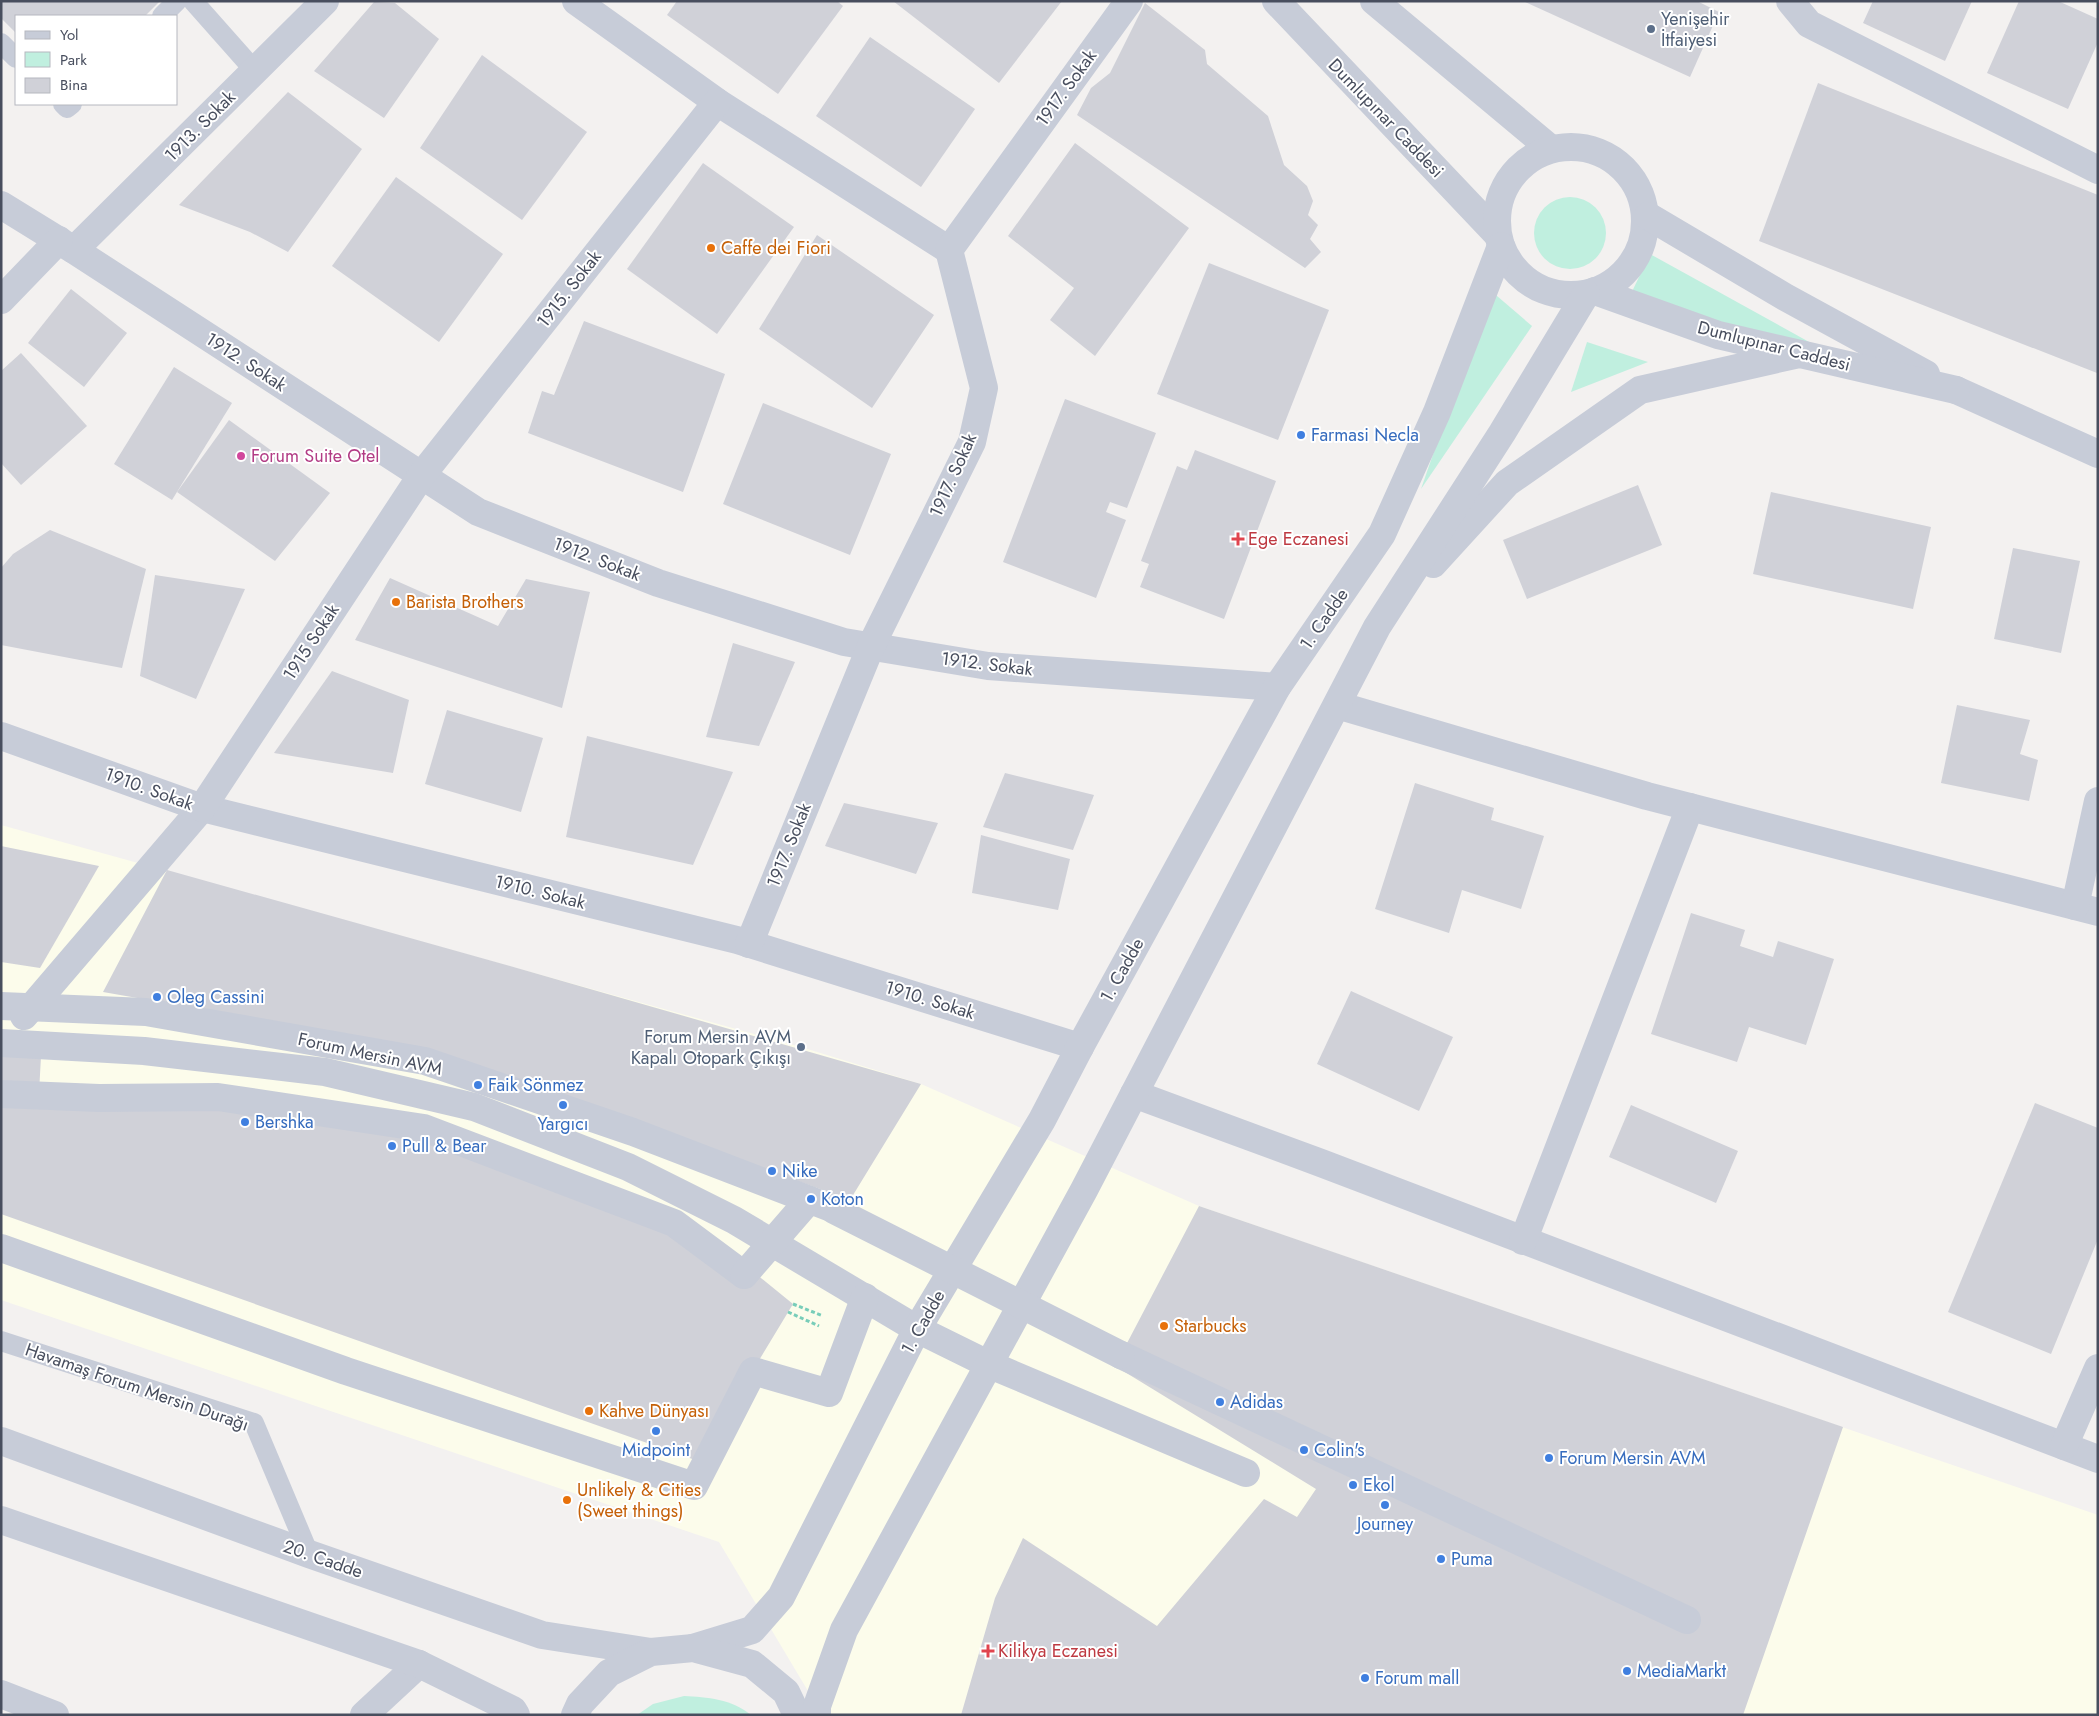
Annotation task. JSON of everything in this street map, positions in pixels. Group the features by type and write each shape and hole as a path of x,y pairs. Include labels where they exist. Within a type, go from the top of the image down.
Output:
{"street":[{"name":"1913. Sokak","path":"1,300 67,245 255,71 325,1"},
{"path":"576,1 717,102 949,250"},
{"name":"1917. Sokak","path":"749,944 871,646 972,442 984,388 949,250 1129,1"},
{"name":"Dumlupınar Caddesi","path":"1276,1 1499,240"},
{"path":"1374,1 1551,149"},
{"path":"1790,1 1809,24 2098,170"},
{"name":"1915. Sokak","path":"421,476 717,102"},
{"path":"1577,146 1602,153 1623,168 1639,188 1648,216 1645,235 1637,255 1624,273 1606,287 1591,293 1562,296 1538,289 1519,275 1505,256 1499,240 1497,212 1503,190 1515,172 1532,158 1551,149 1577,146"},
{"name":"1912. Sokak","path":"1,205 67,245 478,512 658,583 844,642 988,666 1276,687"},
{"name":"Dumlupınar Caddesi","path":"1648,216 1785,297 1956,390 2098,454"},
{"name":"1. Cadde","path":"693,1648 752,1630 781,1597 917,1328 1042,1120 1276,687 1382,534 1437,412 1499,240"},
{"path":"817,1715 817,1706 844,1630 1084,1190 1377,627 1591,293"},
{"name":"Dumlupınar Caddesi","path":"1591,293 1718,336 1956,390"},
{"path":"1377,627 1507,483 1640,390 1799,354"},
{"name":"1915 Sokak","path":"1,1043 202,808 421,476"},
{"path":"1336,705 1647,796 2087,909 2098,800"},
{"name":"1910. Sokak","path":"1,736 202,808 749,944 1080,1047"},
{"path":"1523,1241 1690,807"},
{"name":"Forum Mersin AVM","path":"1,1006 146,1012 425,1061 634,1132 834,1210 1122,1355 1687,1620"},
{"name":"Forum Mersin AVM","path":"1,1043 144,1051 325,1072 474,1106 628,1167 734,1220 917,1328 988,1364 1246,1472"},
{"path":"1,1094 99,1098 218,1097 424,1128 674,1223 744,1275 809,1200"},
{"path":"1134,1094 1321,1163 2098,1459"},
{"path":"1,1248 346,1371 694,1486 753,1371 829,1393 866,1297"},
{"path":"2064,1446 2098,1368"},
{"name":"20. Cadde","path":"1,1441 309,1554 542,1635 651,1652"},
{"path":"1,1520 419,1664 513,1710 516,1715"},
{"path":"575,1715 580,1704 610,1673 651,1652 693,1648 752,1664 786,1692 798,1715"},
{"path":"364,1715 419,1664"},
{"path":"1,1694 55,1715"}],"lane":[{"path":"163,15 178,1"},
{"path":"193,1 255,71"},
{"path":"1,43 15,57"},
{"name":"Havamaş Forum Mersin Durağı","path":"1,1341 254,1423 309,1554"}],"shaded area":[{"name":"Forum Mersin AVM","path":"1,825 801,1047 921,1084 1199,1206 2098,1515 2098,1715 825,1715 817,1706 719,1542 1,1300"}],"green space":[{"path":"1570,197 1590,203 1600,213 1606,233 1600,253 1590,263 1570,269 1550,263 1540,253 1534,233 1540,213 1550,203"},
{"path":"1650,254 1811,343 1628,300"},
{"path":"1490,290 1532,326 1421,489"},
{"path":"1587,342 1648,362 1571,392"},
{"path":"684,1696 710,1698 728,1702 751,1715 637,1715 653,1704"}],"building":[{"path":"1,1 160,1 146,15 15,15 15,32 1,18"},
{"path":"677,1 837,1 843,6 778,94 667,15"},
{"path":"893,1 1062,1 999,83"},
{"path":"1523,1 1697,1 1719,12 1690,77"},
{"path":"1873,1 1972,1 1945,61 1863,23"},
{"path":"2019,1 2058,1 2098,19 2098,42 2068,109 1987,73"},
{"path":"374,2 395,3 439,39 384,118 314,71"},
{"path":"1145,3 1205,50 1207,64 1268,116 1284,165 1307,186 1313,201 1308,215 1318,225 1310,239 1321,252 1305,268 1077,115 1091,88 1110,73"},
{"path":"870,37 975,109 921,187 816,116"},
{"path":"482,55 587,132 522,220 420,148"},
{"path":"1818,83 2098,195 2097,373 1759,241"},
{"path":"288,92 362,149 288,252 250,232 179,205"},
{"path":"1075,143 1189,228 1095,356 1050,320 1074,288 1008,236"},
{"name":"Caffe dei Fiori","path":"703,163 794,227 717,334 627,269"},
{"path":"396,177 503,254 439,342 332,266"},
{"path":"817,235 934,315 872,408 759,329"},
{"path":"1209,263 1329,310 1278,440 1157,394"},
{"path":"71,289 127,333 84,387 28,343"},
{"path":"584,321 725,374 683,492 528,433 542,391 554,395"},
{"path":"21,353 87,426 21,485 1,463 1,371"},
{"path":"174,367 232,403 172,500 114,464"},
{"path":"1065,399 1156,433 1127,508 1110,502 1106,512 1126,520 1096,598 1003,562"},
{"path":"763,403 891,454 850,555 723,504"},
{"name":"Forum Suite Otel","path":"229,420 330,493 275,561 177,492"},
{"path":"1195,450 1276,481 1224,619 1140,587 1149,564 1141,561 1177,466 1187,470"},
{"path":"1638,485 1662,545 1527,599 1503,540"},
{"path":"1771,492 1931,527 1913,609 1753,574"},
{"path":"50,530 146,569 122,668 1,645 1,568 13,554"},
{"path":"2013,548 2080,561 2061,653 1994,639"},
{"path":"155,575 245,589 196,699 140,676"},
{"path":"390,578 498,626 526,579 590,592 562,708 355,640"},
{"path":"733,643 795,662 759,746 706,737"},
{"path":"332,671 409,700 393,773 274,753"},
{"path":"1957,705 2030,720 2020,754 2038,760 2029,801 1941,783"},
{"path":"447,710 543,738 521,812 425,784"},
{"path":"587,736 733,772 693,865 566,837"},
{"path":"1005,773 1094,795 1073,850 983,827"},
{"path":"1415,783 1494,808 1491,820 1544,836 1521,909 1462,890 1449,933 1375,909"},
{"path":"844,803 938,823 916,874 825,846"},
{"path":"981,835 1070,859 1058,910 972,893"},
{"path":"1,846 99,866 40,968 1,962"},
{"path":"167,870 921,1084 850,1200 508,1075 309,1028 103,992"},
{"path":"1691,913 1745,930 1740,946 1773,957 1778,941 1834,959 1806,1045 1749,1027 1737,1062 1651,1034"},
{"path":"1351,991 1453,1037 1419,1111 1317,1064"},
{"path":"1,1054 41,1056 39,1093 422,1118 681,1213 793,1304 698,1461 1,1214"},
{"path":"2035,1103 2098,1128 2098,1239 2051,1354 1948,1312"},
{"path":"1631,1105 1738,1151 1716,1203 1609,1157"},
{"name":"Forum Mersin AVM","path":"1199,1206 1843,1427 1743,1715 961,1715 995,1598 1023,1538 1157,1626 1264,1499 1297,1517 1316,1489 1115,1366"}],"place":[{"name":"Yenişehir İtfaiyesi","path":"1651,29"},
{"name":"Caffe dei Fiori","path":"711,248"},
{"name":"Farmasi Necla","path":"1301,435"},
{"name":"Forum Suite Otel","path":"241,456"},
{"name":"Ege Eczanesi","path":"1238,539"},
{"name":"Barista Brothers","path":"396,602"},
{"name":"Oleg Cassini","path":"157,997"},
{"name":"Forum Mersin AVM Kapalı Otopark Çıkışı","path":"801,1047"},
{"name":"Faik Sönmez","path":"478,1085"},
{"name":"Yargıcı","path":"563,1105"},
{"name":"Bershka","path":"245,1122"},
{"name":"Pull & Bear","path":"392,1146"},
{"name":"Nike","path":"772,1171"},
{"name":"Koton","path":"811,1199"},
{"name":"Starbucks","path":"1164,1326"},
{"name":"Adidas","path":"1220,1402"},
{"name":"Kahve Dünyası","path":"589,1411"},
{"name":"Midpoint","path":"656,1431"},
{"name":"Colin's","path":"1304,1450"},
{"name":"Forum Mersin AVM","path":"1549,1458"},
{"name":"Ekol","path":"1353,1485"},
{"name":"Unlikely & Cities (Sweet things)","path":"567,1500"},
{"name":"Journey","path":"1385,1505"},
{"name":"Puma","path":"1441,1559"},
{"name":"Kilikya Eczanesi","path":"988,1651"},
{"name":"MediaMarkt","path":"1627,1671"},
{"name":"Forum mall","path":"1365,1678"}]}
